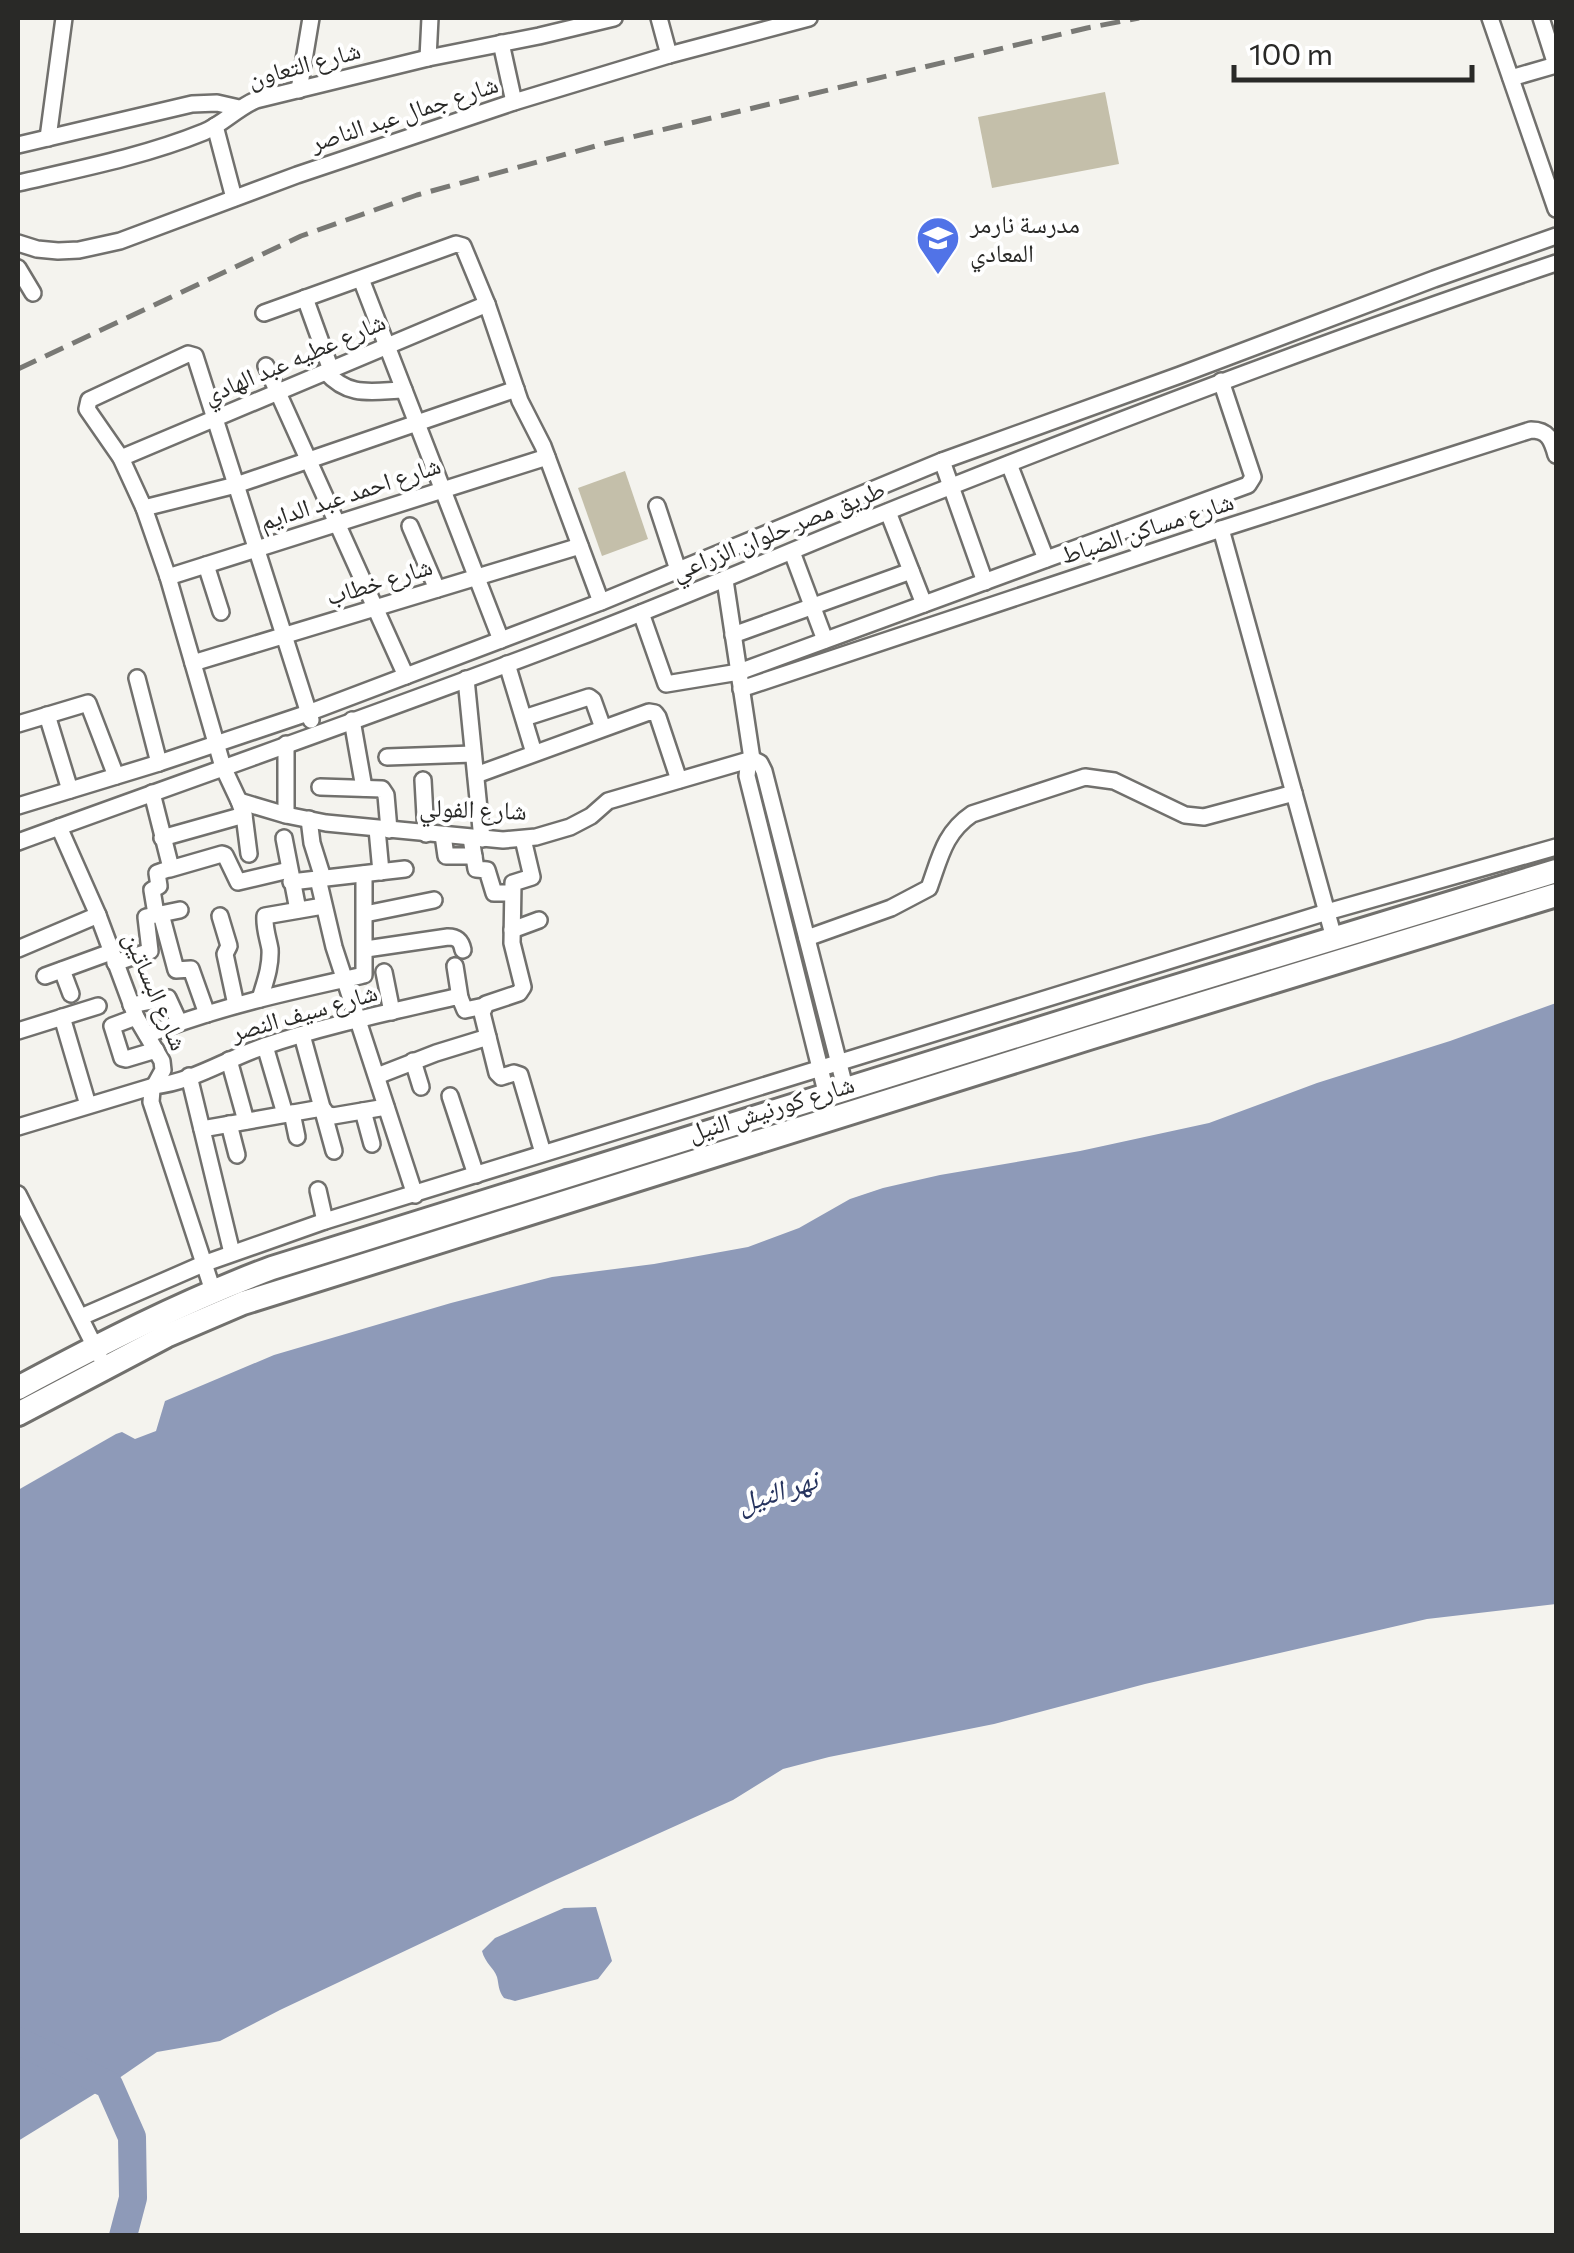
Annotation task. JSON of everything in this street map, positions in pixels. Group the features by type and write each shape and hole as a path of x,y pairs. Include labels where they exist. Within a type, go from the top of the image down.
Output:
{"highway":[{"name":"شارع كورنيش النيل","path":"18,1414 100,1357 212,1292 272,1268 1556,871"},
{"name":"شارع كورنيش النيل","path":"18,1388 284,1289 1556,895"}],"street":[{"path":"48,138 64,18"},
{"path":"299,90 311,18"},
{"path":"428,58 430,18"},
{"path":"539,36 543,18"},
{"name":"شارع التعاون","path":"18,183 139,152 216,126 238,108 256,100 614,18"},
{"path":"659,18 670,55"},
{"name":"شارع جمال عبد الناصر","path":"18,243 37,249 79,250 120,241 297,175 514,102 670,55 752,24 804,18"},
{"path":"1490,18 1556,209"},
{"path":"1511,78 1556,65 1541,18"},
{"path":"501,44 514,102"},
{"path":"18,145 192,104 217,102 238,108"},
{"path":"216,126 234,198"},
{"name":"طريق مصر حلوان الزراعي","path":"18,806 308,713 600,602 942,461 1556,236"},
{"path":"264,313 460,245 466,249 525,413 547,457 600,602"},
{"path":"33,293 18,265 37,249"},
{"name":"طريق مصر حلوان الزراعي","path":"18,842 575,639 1220,381 1556,262"},
{"path":"361,278 501,640"},
{"path":"305,298 328,371 335,381 357,392 404,390"},
{"name":"شارع عطيه عبد الهادي","path":"120,458 486,304"},
{"path":"249,854 242,808 222,768 168,577 144,508 120,458 87,409 89,400 188,354 195,356 315,734"},
{"path":"266,366 406,676"},
{"path":"1180,375 1187,394"},
{"path":"641,613 666,684 739,672 1250,484 1253,477 1220,381"},
{"path":"144,508 236,485 516,389"},
{"name":"شارع مساكن الضباط","path":"742,689 1531,430 1549,436 1556,455"},
{"name":"شارع احمد عبد الدايم","path":"168,577 547,457"},
{"path":"942,461 985,582"},
{"path":"1009,464 1046,559"},
{"path":"656,506 678,570"},
{"path":"888,512 924,604"},
{"path":"410,526 438,589"},
{"path":"1221,529 1334,938"},
{"name":"شارع خطاب","path":"193,663 580,546"},
{"path":"792,552 824,640"},
{"path":"206,565 221,612"},
{"path":"733,635 911,570"},
{"path":"725,580 752,758 747,776 820,1068 837,1094"},
{"path":"567,614 575,639"},
{"path":"508,664 534,754"},
{"path":"137,678 159,763"},
{"path":"466,679 476,774 477,870 487,870 494,893 512,893"},
{"path":"524,718 590,697 604,728"},
{"path":"18,724 88,703 116,776"},
{"path":"476,774 646,712 655,713 658,718 678,780"},
{"path":"47,715 70,790"},
{"path":"352,720 364,788"},
{"path":"286,744 286,815"},
{"path":"387,758 474,754"},
{"path":"752,758 764,771 807,938 838,1062 837,1094"},
{"name":"شارع الفولي","path":"242,808 383,830 523,839 570,827 608,801 752,758"},
{"path":"807,938 891,908 929,888 940,854 958,824 972,814 1085,777 1114,782 1185,815 1204,817 1294,793"},
{"path":"423,780 435,835 446,856 474,856"},
{"path":"147,1035 236,1005 366,972 365,914 383,830 385,793 382,789 320,787"},
{"path":"152,793 170,870"},
{"path":"162,838 242,808"},
{"path":"308,819 323,906 415,1195"},
{"name":"شارع البساتين","path":"59,827 134,1011 163,1066 151,1102 212,1292"},
{"path":"523,839 532,877 513,883 512,930 514,956 523,986 520,993 484,1006 482,1013 498,1075 520,1075 543,1154"},
{"path":"298,910 285,843 312,843"},
{"path":"81,1317 203,1264 325,1221 1328,912 1556,847"},
{"path":"207,1014 191,969 176,970 152,890 159,886 158,874 222,854 238,882 290,876 320,879 405,869"},
{"path":"365,914 434,900"},
{"path":"260,999 270,958 264,918 323,906"},
{"path":"45,976 150,951 146,918 180,910"},
{"path":"18,949 98,915"},
{"path":"220,916 229,946 225,954 236,1005"},
{"path":"512,930 538,920"},
{"path":"366,949 448,936 456,937 463,950"},
{"path":"456,966 460,998"},
{"path":"62,970 71,994"},
{"path":"384,972 392,1012"},
{"name":"شارع سيف النصر","path":"18,1126 178,1082 266,1046 358,1020 455,997 460,998 465,1010 484,1006"},
{"path":"156,1050 122,1058 112,1026 134,1011 168,998 179,1022"},
{"path":"18,1031 98,1006"},
{"path":"62,1017 88,1105"},
{"path":"302,1035 334,1151"},
{"path":"377,1076 488,1037"},
{"path":"266,1046 297,1136"},
{"path":"229,1060 238,1123 237,1155"},
{"path":"414,1061 421,1087"},
{"path":"189,1076 232,1254"},
{"path":"450,1096 476,1175"},
{"path":"322,1110 334,1116 386,1107"},
{"path":"202,1128 322,1110"},
{"path":"363,1111 372,1144"},
{"path":"318,1190 325,1221"},
{"path":"18,1194 100,1357"}],"shaded area":[{"path":"1105,92 1119,164 992,188 978,117"},
{"path":"625,471 648,539 602,556 578,488"}],"water":[{"name":"نهر النيل","path":"1556,1003 1556,1604 1427,1619 1145,1684 994,1724 783,1769 733,1800 551,1882 220,2041 157,2052 18,2141 18,1490 116,1434 122,1432 135,1439 156,1431 165,1401 274,1355 552,1277 748,1247 799,1228 850,1199 883,1188 1209,1123"},
{"path":"596,1907 612,1961 598,1979 515,2001 504,1998 482,1951 495,1938 564,1908"}],"waterway":[{"path":"18,2041 109,2085 132,2137 133,2198 123,2236"}],"railway":[{"path":"18,369 301,236 417,195 603,144 1139,18"}],"place":[{"name":"مدرسة نارمر المعادي","path":"938,276"}]}
